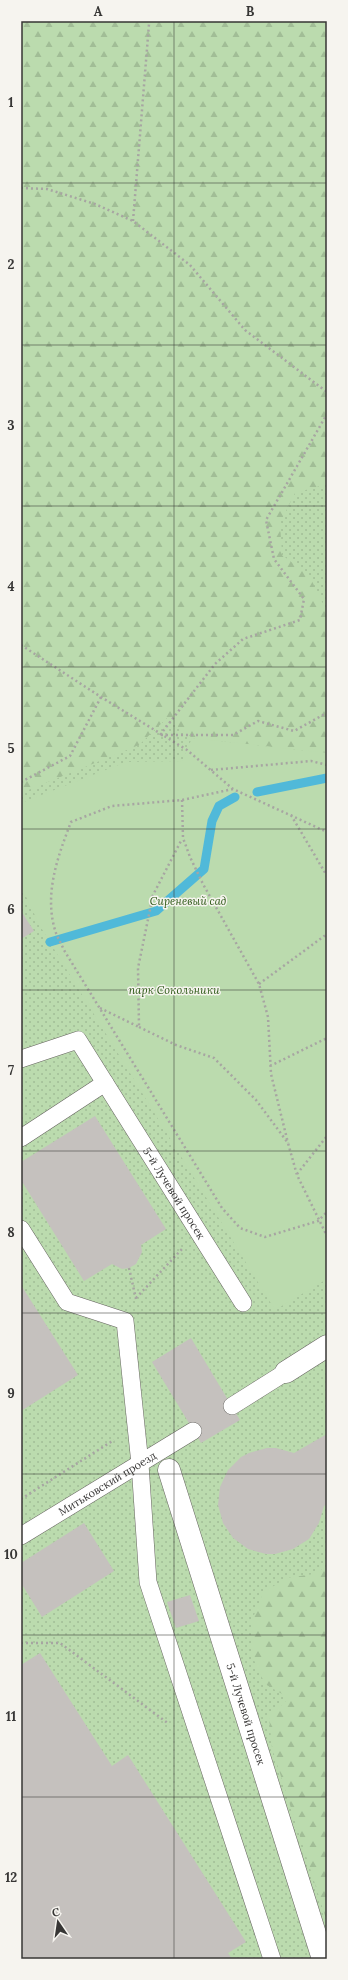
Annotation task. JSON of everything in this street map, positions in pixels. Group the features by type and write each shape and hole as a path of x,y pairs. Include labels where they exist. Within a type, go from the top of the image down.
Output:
{"street":[{"path":"286,1372 327,1346"},
{"name":"5-й Лучевой просек","path":"169,1470 323,1959"}],"lane":[{"name":"5-й Лучевой просек","path":"21,1059 78,1040 243,1303"},
{"path":"21,1138 105,1083"},
{"path":"21,1229 67,1302 125,1321 140,1464 148,1582 272,1959"},
{"path":"232,1406 286,1372"},
{"name":"Митьковский проезд","path":"21,1536 193,1431"}],"path":[{"path":"133,221 149,24 148,21"},
{"path":"21,188 47,189 95,204 133,221 190,265 245,330 327,392"},
{"path":"160,735 215,664 243,639 300,620 304,599 274,559 266,520 327,414"},
{"path":"21,644 160,735 187,750 233,789 327,832"},
{"path":"21,782 70,756 101,697"},
{"path":"160,735 233,735 258,721 294,731 323,714 327,716"},
{"path":"211,770 311,761 327,765"},
{"path":"233,789 182,800 112,806 71,822 58,857 50,897 55,930 64,950 222,1208 240,1228 265,1236 318,1221 327,1212"},
{"path":"182,800 183,838 190,856 203,884 259,984 268,1017 270,1066 288,1143 297,1175 318,1221 327,1236"},
{"path":"291,815 327,876"},
{"path":"139,1027 138,968 153,895 183,838"},
{"path":"259,984 327,934"},
{"path":"100,1008 176,1045 214,1058 256,1100 288,1143"},
{"path":"270,1066 327,1038"},
{"path":"297,1175 327,1136"},
{"path":"125,1321 136,1298 178,1252 202,1237"},
{"path":"129,1268 136,1298"},
{"path":"21,1499 136,1426"},
{"path":"21,1643 60,1643 171,1726"}],"green space":[{"name":"парк Сокольники","path":"21,21 327,21 327,1959 21,1959"},
{"path":"21,21 327,21 327,484 295,493 280,523 282,555 309,575 327,612 327,753 192,738 167,718 139,745 21,793"},
{"name":"Сиреневый сад","path":"192,738 327,753 327,1279 275,1310 40,926 21,886 21,803 126,762 182,761"},
{"path":"327,1566 327,1922 272,1748 269,1717 289,1698 265,1684 252,1656 252,1620 263,1593 286,1578 314,1574"}],"building":[{"path":"21,911 34,931 21,939"},
{"path":"95,1116 166,1229 141,1245 142,1252 136,1264 129,1268 122,1269 112,1264 84,1281 21,1180 21,1162"},
{"path":"21,1285 78,1375 21,1411"},
{"path":"191,1338 240,1420 201,1443 152,1362"},
{"path":"327,1434 327,1504 324,1506 319,1523 309,1539 293,1549 275,1554 266,1554 248,1549 233,1538 223,1523 218,1505 220,1487 228,1470 241,1457 249,1453 267,1448 276,1448 294,1453"},
{"path":"84,1523 114,1571 42,1617 21,1583 21,1563"},
{"path":"190,1595 199,1621 176,1628 167,1602"},
{"path":"40,1653 112,1766 128,1755 246,1942 228,1953 232,1959 21,1959 21,1665"}],"waterway":[{"path":"257,792 327,778"},
{"path":"50,942 156,911 204,869 212,821 219,806 235,797"}]}
